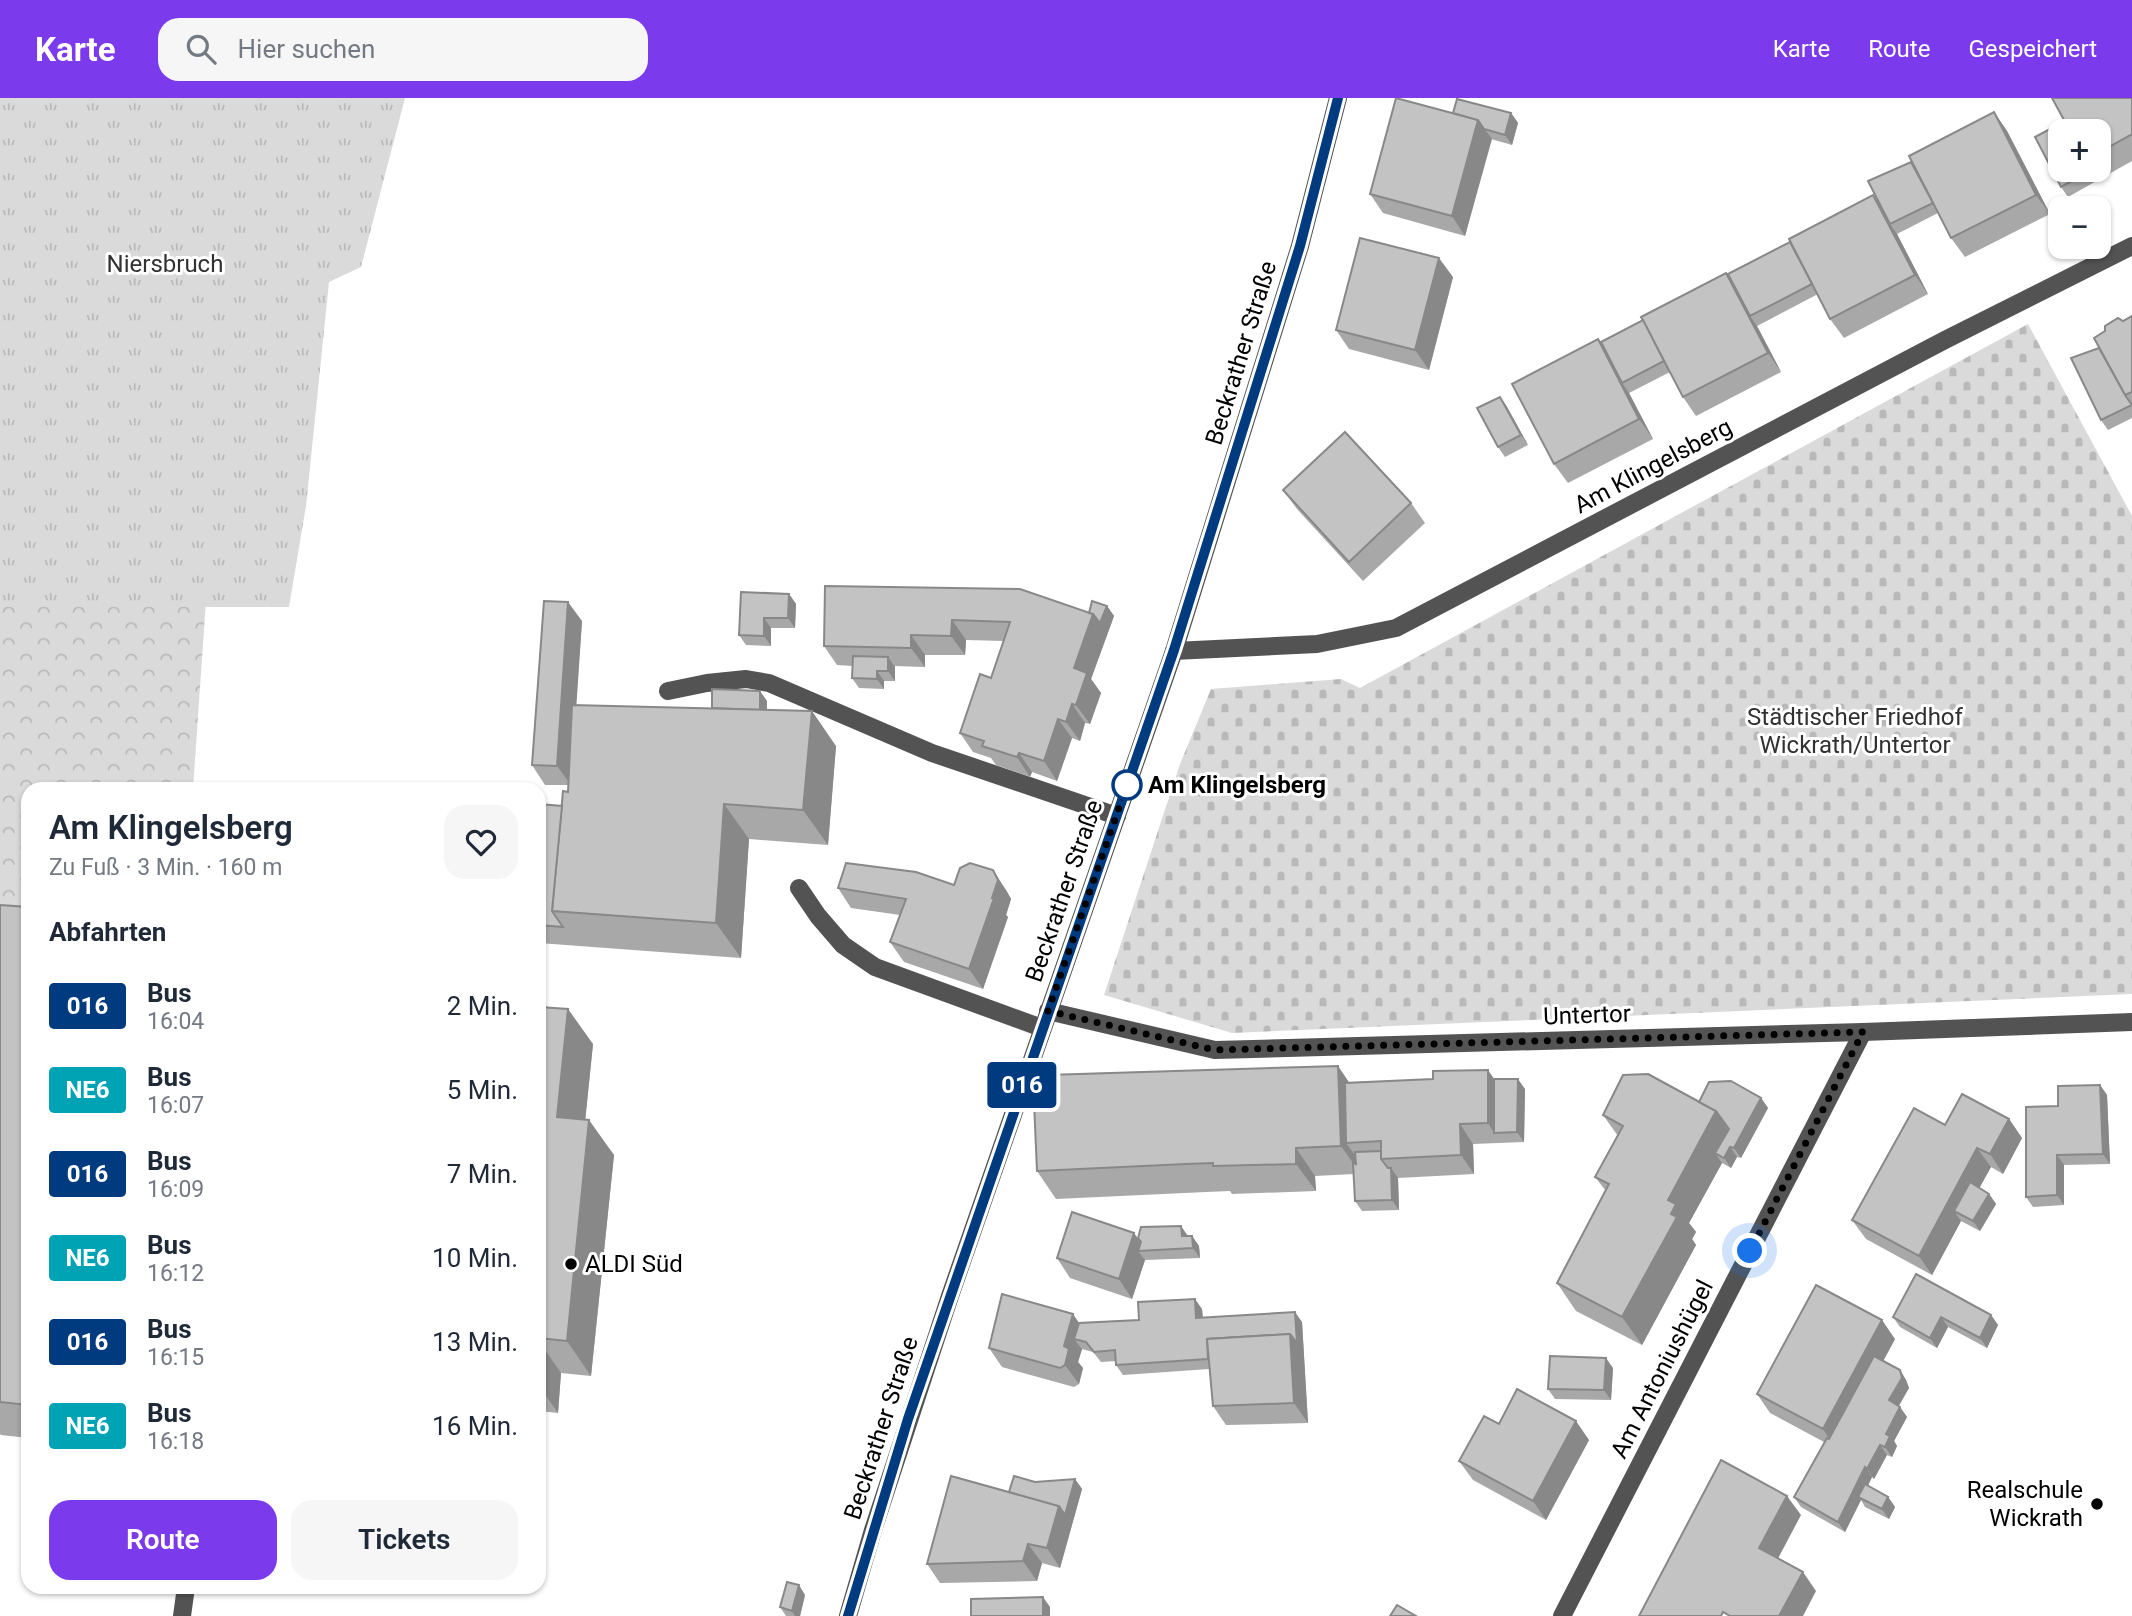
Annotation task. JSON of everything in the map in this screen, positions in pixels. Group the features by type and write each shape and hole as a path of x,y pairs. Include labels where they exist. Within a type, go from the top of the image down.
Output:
{"street":[{"name":"Beckrather Straße","path":"848,1616 908,1419 1174,650 1300,246 1338,98"},
{"name":"Am Klingelsberg","path":"1174,650 1317,644 1396,628 1933,346 2132,246"},
{"path":"668,691 746,679 769,683 932,752 1117,816"},
{"name":"Untertor","path":"799,888 843,945 875,967 1045,1020 1215,1050 2132,1022"},
{"name":"Am Antoniushügel","path":"1562,1616 1863,1032"},
{"path":"182,1616 185,1594"}],"green space":[{"name":"Niersbruch","path":"0,98 405,98 361,267 329,282 306,506 289,607 0,607"},
{"name":"Städtischer Friedhof Wickrath/Untertor","path":"2028,324 2132,516 2132,994 1232,1033 1104,995 1180,764 1211,689 1341,679 1360,688"},
{"path":"207,586 193,782 21,782 21,938 0,936 0,588"}],"building":[{"path":"1396,98 1478,120 1452,216 1370,194"},
{"path":"2052,98 2132,98 2132,134 2111,146 2111,119 2063,119"},
{"path":"1457,99 1511,113 1505,135 1484,129 1478,120 1453,113"},
{"path":"1994,112 2036,195 1951,238 1909,156"},
{"path":"2048,130 2048,162 2035,137"},
{"path":"1911,162 1933,203 1890,224 1868,181"},
{"path":"1873,195 1915,275 1830,319 1789,239"},
{"path":"1360,238 1439,258 1415,350 1336,330"},
{"path":"1790,242 1812,284 1750,316 1728,274"},
{"path":"1726,273 1768,353 1683,397 1641,317"},
{"path":"2132,316 2132,392 2125,395 2094,338 2105,331 2105,326 2118,318 2123,321"},
{"path":"1643,320 1664,361 1622,383 1601,342"},
{"path":"1598,339 1639,419 1554,464 1512,384"},
{"path":"2099,348 2132,405 2101,420 2071,358"},
{"path":"1500,397 1521,435 1498,447 1477,408"},
{"path":"1345,432 1411,503 1349,562 1283,490"},
{"path":"825,586 1020,589 1093,614 1074,668 1087,673 1076,705 1072,704 1066,722 1058,719 1044,761 1019,753 1017,757 982,746 984,741 960,733 980,674 991,678 1010,622 952,620 951,636 911,635 911,648 824,646"},
{"path":"741,592 789,594 788,618 764,618 764,636 739,635"},
{"path":"544,601 568,602 557,766 532,765"},
{"path":"1092,601 1107,606 1100,623 1089,613"},
{"path":"853,656 888,657 888,671 877,671 877,679 852,678"},
{"path":"712,689 760,691 760,710 712,708"},
{"path":"572,705 812,711 803,810 724,804 716,923 552,911 563,791 568,792"},
{"path":"546,805 562,806 552,911 563,927 546,926"},
{"path":"846,863 916,872 954,885 960,868 970,863 993,870 998,880 994,898 969,969 890,942 906,899 838,888"},
{"path":"0,905 21,906 21,1404 0,1402"},
{"path":"546,1007 568,1009 557,1117 589,1120 567,1341 546,1339"},
{"path":"1338,1066 1341,1146 1296,1148 1296,1164 1213,1166 1213,1163 1037,1171 1034,1102 1047,1102 1047,1075"},
{"path":"1488,1070 1488,1123 1460,1124 1461,1155 1381,1159 1381,1141 1346,1143 1345,1083 1433,1079 1433,1071"},
{"path":"1648,1074 1716,1111 1668,1200 1676,1204 1671,1214 1677,1217 1622,1317 1557,1283 1609,1184 1595,1177 1623,1126 1603,1115 1623,1075"},
{"path":"1494,1079 1518,1079 1517,1132 1494,1133"},
{"path":"1731,1081 1761,1098 1734,1148 1730,1147 1724,1158 1715,1153 1729,1129 1716,1111 1699,1102 1709,1082"},
{"path":"2100,1085 2103,1154 2057,1155 2057,1195 2026,1197 2026,1107 2058,1106 2058,1086"},
{"path":"1962,1094 2009,1119 1990,1154 1977,1148 1919,1256 1852,1220 1914,1108 1945,1125"},
{"path":"1381,1151 1381,1159 1391,1168 1392,1200 1355,1201 1355,1152"},
{"path":"1970,1182 1989,1194 1973,1221 1954,1211"},
{"path":"1072,1212 1134,1233 1119,1279 1057,1258"},
{"path":"1181,1226 1182,1236 1192,1236 1193,1248 1138,1251 1141,1227"},
{"path":"1916,1274 1991,1315 1980,1338 1941,1317 1930,1338 1893,1317"},
{"path":"1816,1285 1882,1320 1823,1429 1757,1394"},
{"path":"1002,1294 1073,1314 1064,1346 1069,1349 1065,1365 1060,1368 989,1348"},
{"path":"1195,1299 1196,1318 1295,1312 1297,1343 1290,1334 1207,1339 1208,1359 1116,1365 1115,1350 1094,1352 1086,1342 1074,1339 1079,1323 1139,1320 1138,1302"},
{"path":"1290,1334 1294,1403 1213,1406 1207,1339"},
{"path":"1550,1356 1606,1358 1604,1390 1548,1389"},
{"path":"1874,1356 1900,1370 1902,1378 1889,1400 1900,1407 1886,1434 1890,1436 1885,1447 1880,1445 1867,1469 1865,1467 1838,1522 1794,1497"},
{"path":"1517,1389 1576,1421 1533,1501 1459,1461 1484,1416 1499,1424"},
{"path":"1721,1460 1787,1496 1759,1548 1803,1572 1779,1616 1730,1616 1723,1612 1721,1616 1639,1616"},
{"path":"951,1476 1059,1506 1047,1548 1028,1544 1023,1561 927,1564"},
{"path":"1014,1476 1035,1482 1075,1479 1065,1515 1059,1506 1009,1492"},
{"path":"1865,1484 1888,1497 1882,1509 1858,1497"},
{"path":"787,1582 799,1585 792,1611 780,1607"},
{"path":"1043,1597 1043,1616 971,1616 971,1599"},
{"path":"1397,1605 1416,1616 1390,1616"}],"bus line":[{"name":"016","path":"848,1616 908,1419 1174,650 1300,246 1338,98"}],"place":[{"name":"Am Klingelsberg","path":"1127,785"},
{"name":"ALDI Süd","path":"571,1264"},
{"name":"Realschule Wickrath","path":"2097,1504"}],"route":[{"path":"1127,785 1048,1011 1215,1050 1863,1032 1750,1251"}]}
